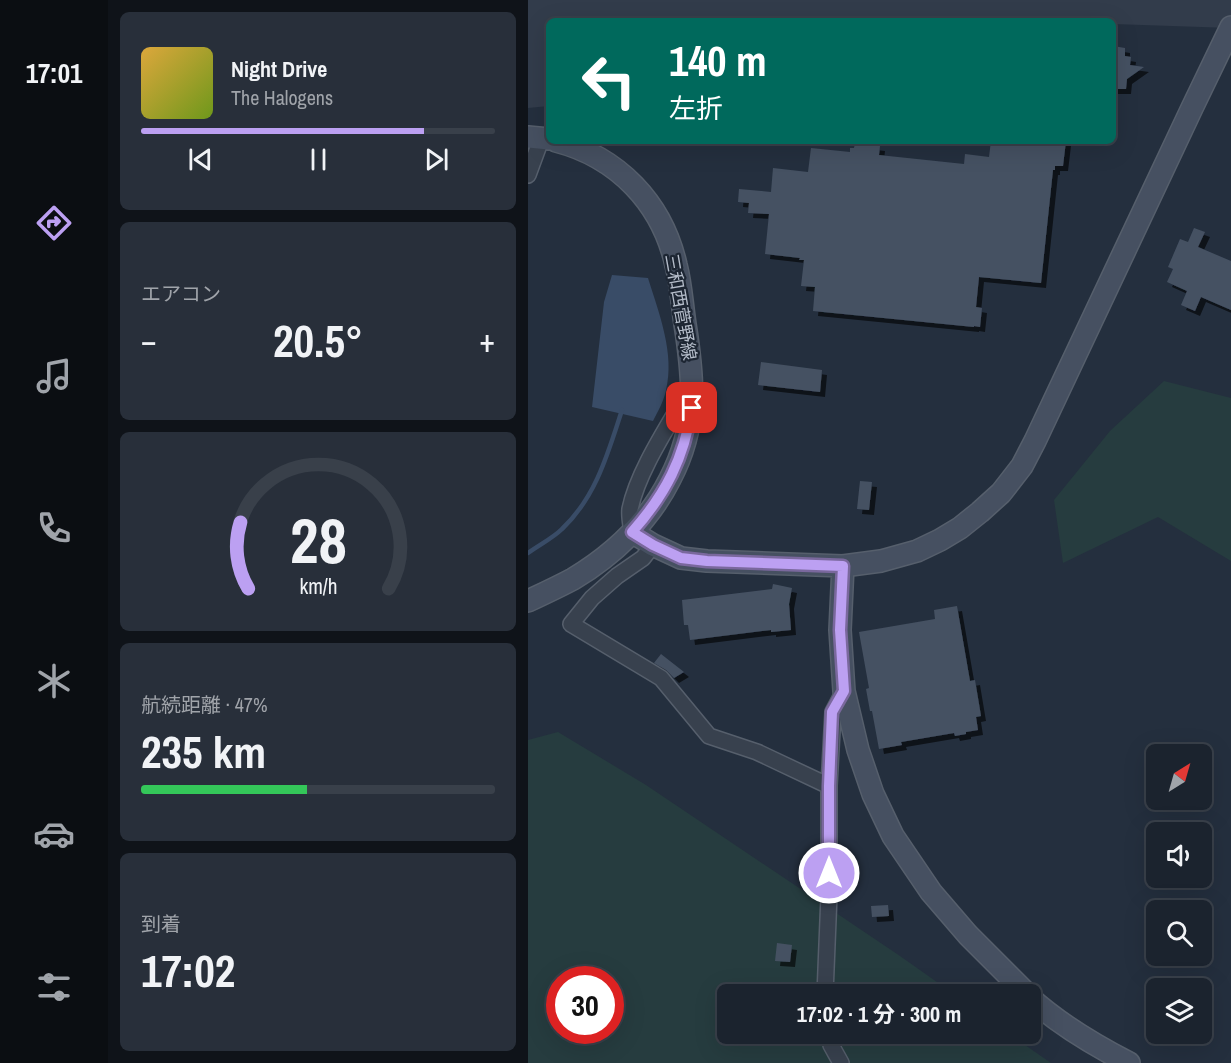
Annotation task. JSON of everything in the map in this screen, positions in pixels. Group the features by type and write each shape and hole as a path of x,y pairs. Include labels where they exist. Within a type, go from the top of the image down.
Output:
{"street":[{"path":"632,532 681,558 843,566 881,561 916,551 960,528 981,512 1022,466 1035,441 1231,27"},
{"path":"528,175 544,139"},
{"name":"三和西菅野線","path":"528,601 571,580 594,565 632,532 669,481 681,456 692,408 689,351 676,266 670,243 659,219 644,196 624,175 597,157 570,144"},
{"path":"653,545 643,558 617,576 592,598 571,624 661,678 709,736 758,752 829,786"},
{"path":"843,566 840,630 844,691 858,750 873,794 893,836 931,892 968,935 1017,984"},
{"path":"825,984 832,712 844,691"},
{"path":"1041,1007 1071,1030 1129,1063"},
{"path":"831,1044 841,1063"}],"shaded area":[{"path":"528,0 1231,0 1231,28 1116,24 1116,18 546,18 546,106 528,108"}],"green space":[{"path":"1164,381 1231,398 1231,561 1158,517 1063,563 1054,500 1110,431"},
{"path":"558,732 646,785 940,984 717,984 717,1044 1023,1044 1051,1063 528,1063 528,740"}],"water":[{"path":"612,275 648,278 661,319 669,362 668,376 664,398 653,421 592,407 604,302"}],"building":[{"path":"1116,46 1125,48 1125,56 1131,57 1130,65 1144,67 1127,79 1126,89 1116,89"},
{"path":"855,144 863,144 880,146 879,155 964,164 965,154 989,157 991,144 1066,144 1063,166 1055,166 1053,170 1041,283 979,277 976,307 982,308 980,327 813,311 815,287 801,286 804,260 765,254 769,214 748,213 749,203 738,202 739,189 771,192 773,168 808,172 811,148 850,152 850,148 854,148"},
{"path":"1194,228 1205,232 1198,247 1231,261 1231,310 1201,297 1195,311 1181,305 1187,291 1167,282 1173,269 1168,267 1180,239 1188,242"},
{"path":"761,362 822,370 820,392 758,385"},
{"path":"860,481 872,482 869,510 857,509"},
{"path":"773,584 792,588 789,604 791,630 771,632 771,630 690,640 688,625 684,625 682,600 772,589"},
{"path":"957,606 970,681 975,680 981,716 976,717 978,730 955,736 954,733 901,742 902,745 879,749 866,689 869,688 859,632 935,619 934,610"},
{"path":"661,654 684,672 674,678 654,663"},
{"path":"888,905 889,916 872,917 871,906"},
{"path":"777,943 792,945 790,962 775,961"}],"waterway":[{"path":"528,553 558,532 584,503 600,474 622,410"}],"route":[{"path":"692,408 681,456 669,481 632,532 681,558 843,566 840,630 844,691 832,712 829,873"}]}
